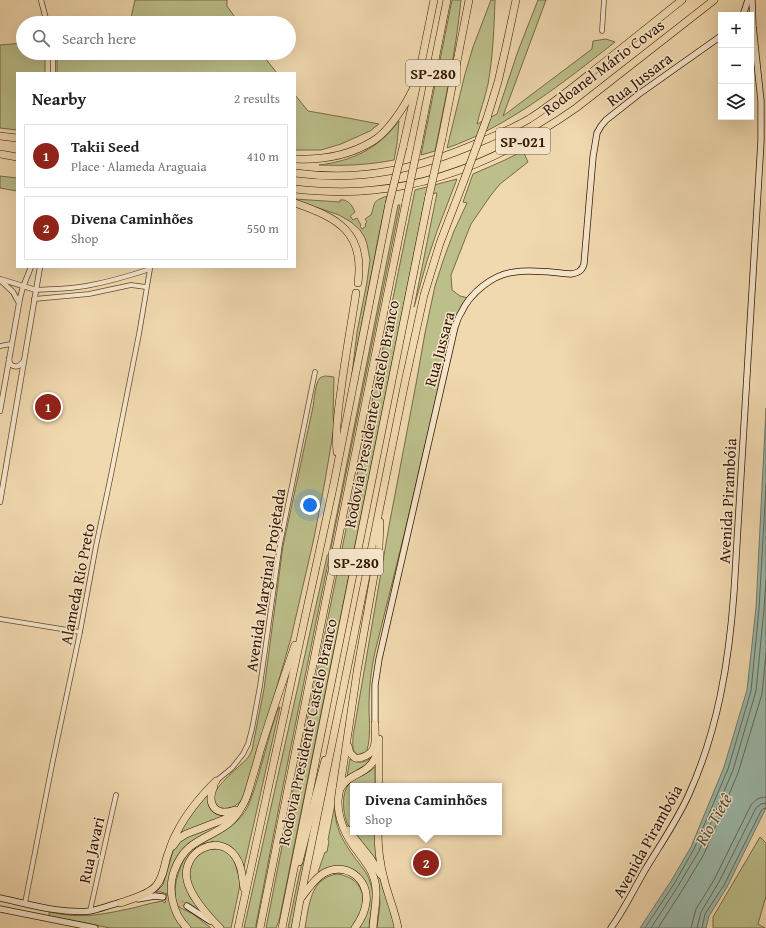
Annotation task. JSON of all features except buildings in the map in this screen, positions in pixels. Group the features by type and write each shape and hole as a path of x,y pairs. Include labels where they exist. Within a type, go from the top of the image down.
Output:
{"highway":[{"path":"238,926 306,614 370,306 389,204 418,79 434,0"},
{"name":"Rodovia Presidente Castelo Branco","path":"260,928 447,0"},
{"name":"Rodovia Presidente Castelo Branco","path":"282,928 469,0"},
{"path":"295,928 403,390 424,295 440,243 487,118 498,82 516,0"},
{"name":"Rodoanel Mário Covas","path":"296,173 359,176 383,173 423,164 463,150 509,130 529,119 556,100 682,0"},
{"name":"Rodoanel Mário Covas","path":"296,190 351,192 400,187 454,173 483,161 515,146 576,108 714,0"},
{"path":"296,159 310,160 331,158 353,152 373,141 388,127 406,103 418,79"},
{"path":"0,136 16,138"},
{"path":"0,154 16,157"},
{"path":"296,203 326,216 347,231 355,242 357,249 360,264 358,283"},
{"path":"338,460 336,441 339,407 356,293"},
{"path":"373,928 376,896 375,882 372,873 351,844 346,834 341,823 338,808 339,791 357,672 379,547 380,506"},
{"path":"187,928 174,907 171,893 175,867 189,847 230,822 241,808 275,701 306,614"},
{"path":"292,879 296,872 300,858 337,708 343,690"},
{"path":"348,739 350,753 355,758 364,757 371,752 374,747 375,724"},
{"path":"375,724 379,735 379,783"},
{"path":"339,791 349,779 365,770 375,761 379,748"},
{"path":"216,781 210,797 212,805 216,810 224,813 241,808"},
{"path":"120,902 147,892 156,886 162,874 176,832 201,796 216,781"},
{"path":"170,850 182,836 224,819 241,808"},
{"path":"338,808 350,833"},
{"path":"352,835 371,859 384,879"},
{"path":"378,835 379,853 384,879 398,928"},
{"path":"220,928 210,918 190,888 186,874 189,861 197,852 206,847 218,846 230,851 234,854 241,866 244,896"},
{"path":"300,900 312,884 325,873 331,870 345,870 352,873 362,883 367,896 365,909 355,928"}],"main road":[{"path":"744,12 748,0"},
{"path":"752,0 752,12"},
{"name":"Rua Jussara","path":"375,724 375,685 378,659 455,327 461,313 467,302 481,288 505,274 523,271 571,274 578,273 581,270 584,264 593,157 597,133 601,126 606,120 639,94 718,38"},
{"name":"Avenida Pirambóia","path":"611,928 678,817 689,793 706,751 722,690 726,668 732,628 760,166 761,100 754,38"},
{"name":"Avenida Pirambóia","path":"754,45 756,49"},
{"path":"0,898 63,911 90,911 120,902 154,896 163,897"},
{"path":"187,906 220,928"},
{"path":"0,909 94,928"}],"street":[{"path":"41,0 45,16"},
{"path":"602,31 604,0"},
{"path":"53,60 53,72"},
{"path":"0,411 19,303 23,286 31,268"},
{"path":"0,502 40,268"},
{"name":"Alameda Rio Preto","path":"25,903 139,334 150,269 123,278 86,286 36,290"},
{"path":"0,280 36,290"},
{"path":"0,280 12,292 19,303"},
{"path":"34,299 89,294 131,285 146,287"},
{"path":"0,346 11,344"},
{"path":"9,359 10,364 15,366 20,366 24,362"},
{"name":"Avenida Marginal Projetada","path":"216,781 232,768 243,754 252,730 260,686 280,544 315,372"},
{"path":"0,619 80,632"},
{"name":"Rua Javari","path":"90,911 116,795"}],"green space":[{"path":"135,0 227,0 227,6 234,16 131,16"},
{"path":"452,0 461,0 443,113 435,151 421,155"},
{"path":"491,0 495,0 491,63 488,84 477,124 497,114 518,51 538,0 546,0 503,116 592,49 593,41 606,39 615,42 556,88 514,116 470,139 447,148 473,47"},
{"path":"16,44 16,60 45,60 45,72 16,72 16,130 0,128 0,45"},
{"path":"57,60 267,60 276,72 57,72"},
{"path":"296,96 308,111 379,124 370,131 341,144 321,150 296,150"},
{"path":"399,121 394,160 356,165 319,165 353,157 364,152 382,139"},
{"path":"523,151 528,162 500,184 471,224 451,275 452,290 460,296 468,298 459,311 453,326 371,673 369,740 367,751 365,754 358,755 353,749 353,736 389,526 435,286 454,231 467,203 463,202 473,174"},
{"path":"0,176 16,178 16,191 0,188"},
{"path":"457,179 437,231 414,307 437,193 426,194 279,921 276,928 266,928 415,190"},
{"path":"387,196 352,374 357,332 370,260 367,244 360,230 351,222 339,215 296,199 340,202 340,200 345,200 351,205 355,212 350,216 353,220 357,218 362,229 366,226 365,224 367,222 365,219 371,215 375,203"},
{"path":"398,205 400,205 286,771 256,928 244,928 332,539"},
{"path":"326,376 334,377 334,427 314,538 291,638 246,793 240,802 229,810 216,808 213,799 217,790 226,778 246,760 252,750 264,689 283,546 318,380"},
{"path":"279,707 244,867 240,858 217,844 192,854 186,888 190,897 200,910 199,911 182,901 179,907 193,914 211,928 191,928 181,915 176,900 175,893 177,877 181,866 186,856 193,849 201,843 228,829 245,811 255,788"},
{"path":"372,757 369,765 347,777 350,759 356,762 361,762 367,761"},
{"path":"375,767 375,783 350,783 354,780"},
{"path":"350,783 350,828 347,823 344,808 345,792"},
{"path":"205,796 207,796 211,810 224,816 178,837 182,828"},
{"path":"335,804 337,826 340,833 346,845 366,872 372,888 373,899 369,928 359,928 368,906 355,873 318,872 325,852 327,852"},
{"path":"316,809 292,928 288,928 299,875"},
{"path":"221,824 222,825 189,845 169,885 182,928 110,928 49,916 49,912 78,916 104,914 162,901 165,903 167,894 156,892 163,885 173,851 177,845 184,838"},
{"path":"355,835 376,835 377,858 375,859 372,856"},
{"path":"760,837 766,843 766,896 758,924 765,928 713,928 713,917"},
{"path":"354,844 378,874 396,928 377,928 380,904 379,886"},
{"path":"209,849 225,851 233,856 240,876 240,885 231,928 222,927 193,891 188,872 191,863 202,851"},
{"path":"337,874 355,881 360,888 363,903 358,920 352,928 305,928 312,894 316,887 321,881"}],"water":[{"name":"Rio Tietê","path":"766,408 766,808 727,887 709,916 706,928 640,928 691,847 724,767 747,690 756,608"}],"tunnel":[{"path":"163,897 187,906"}],"place":[{"name":"Takii Seed","path":"48,407"},
{"name":"Divena Caminhões","path":"426,863"}]}
